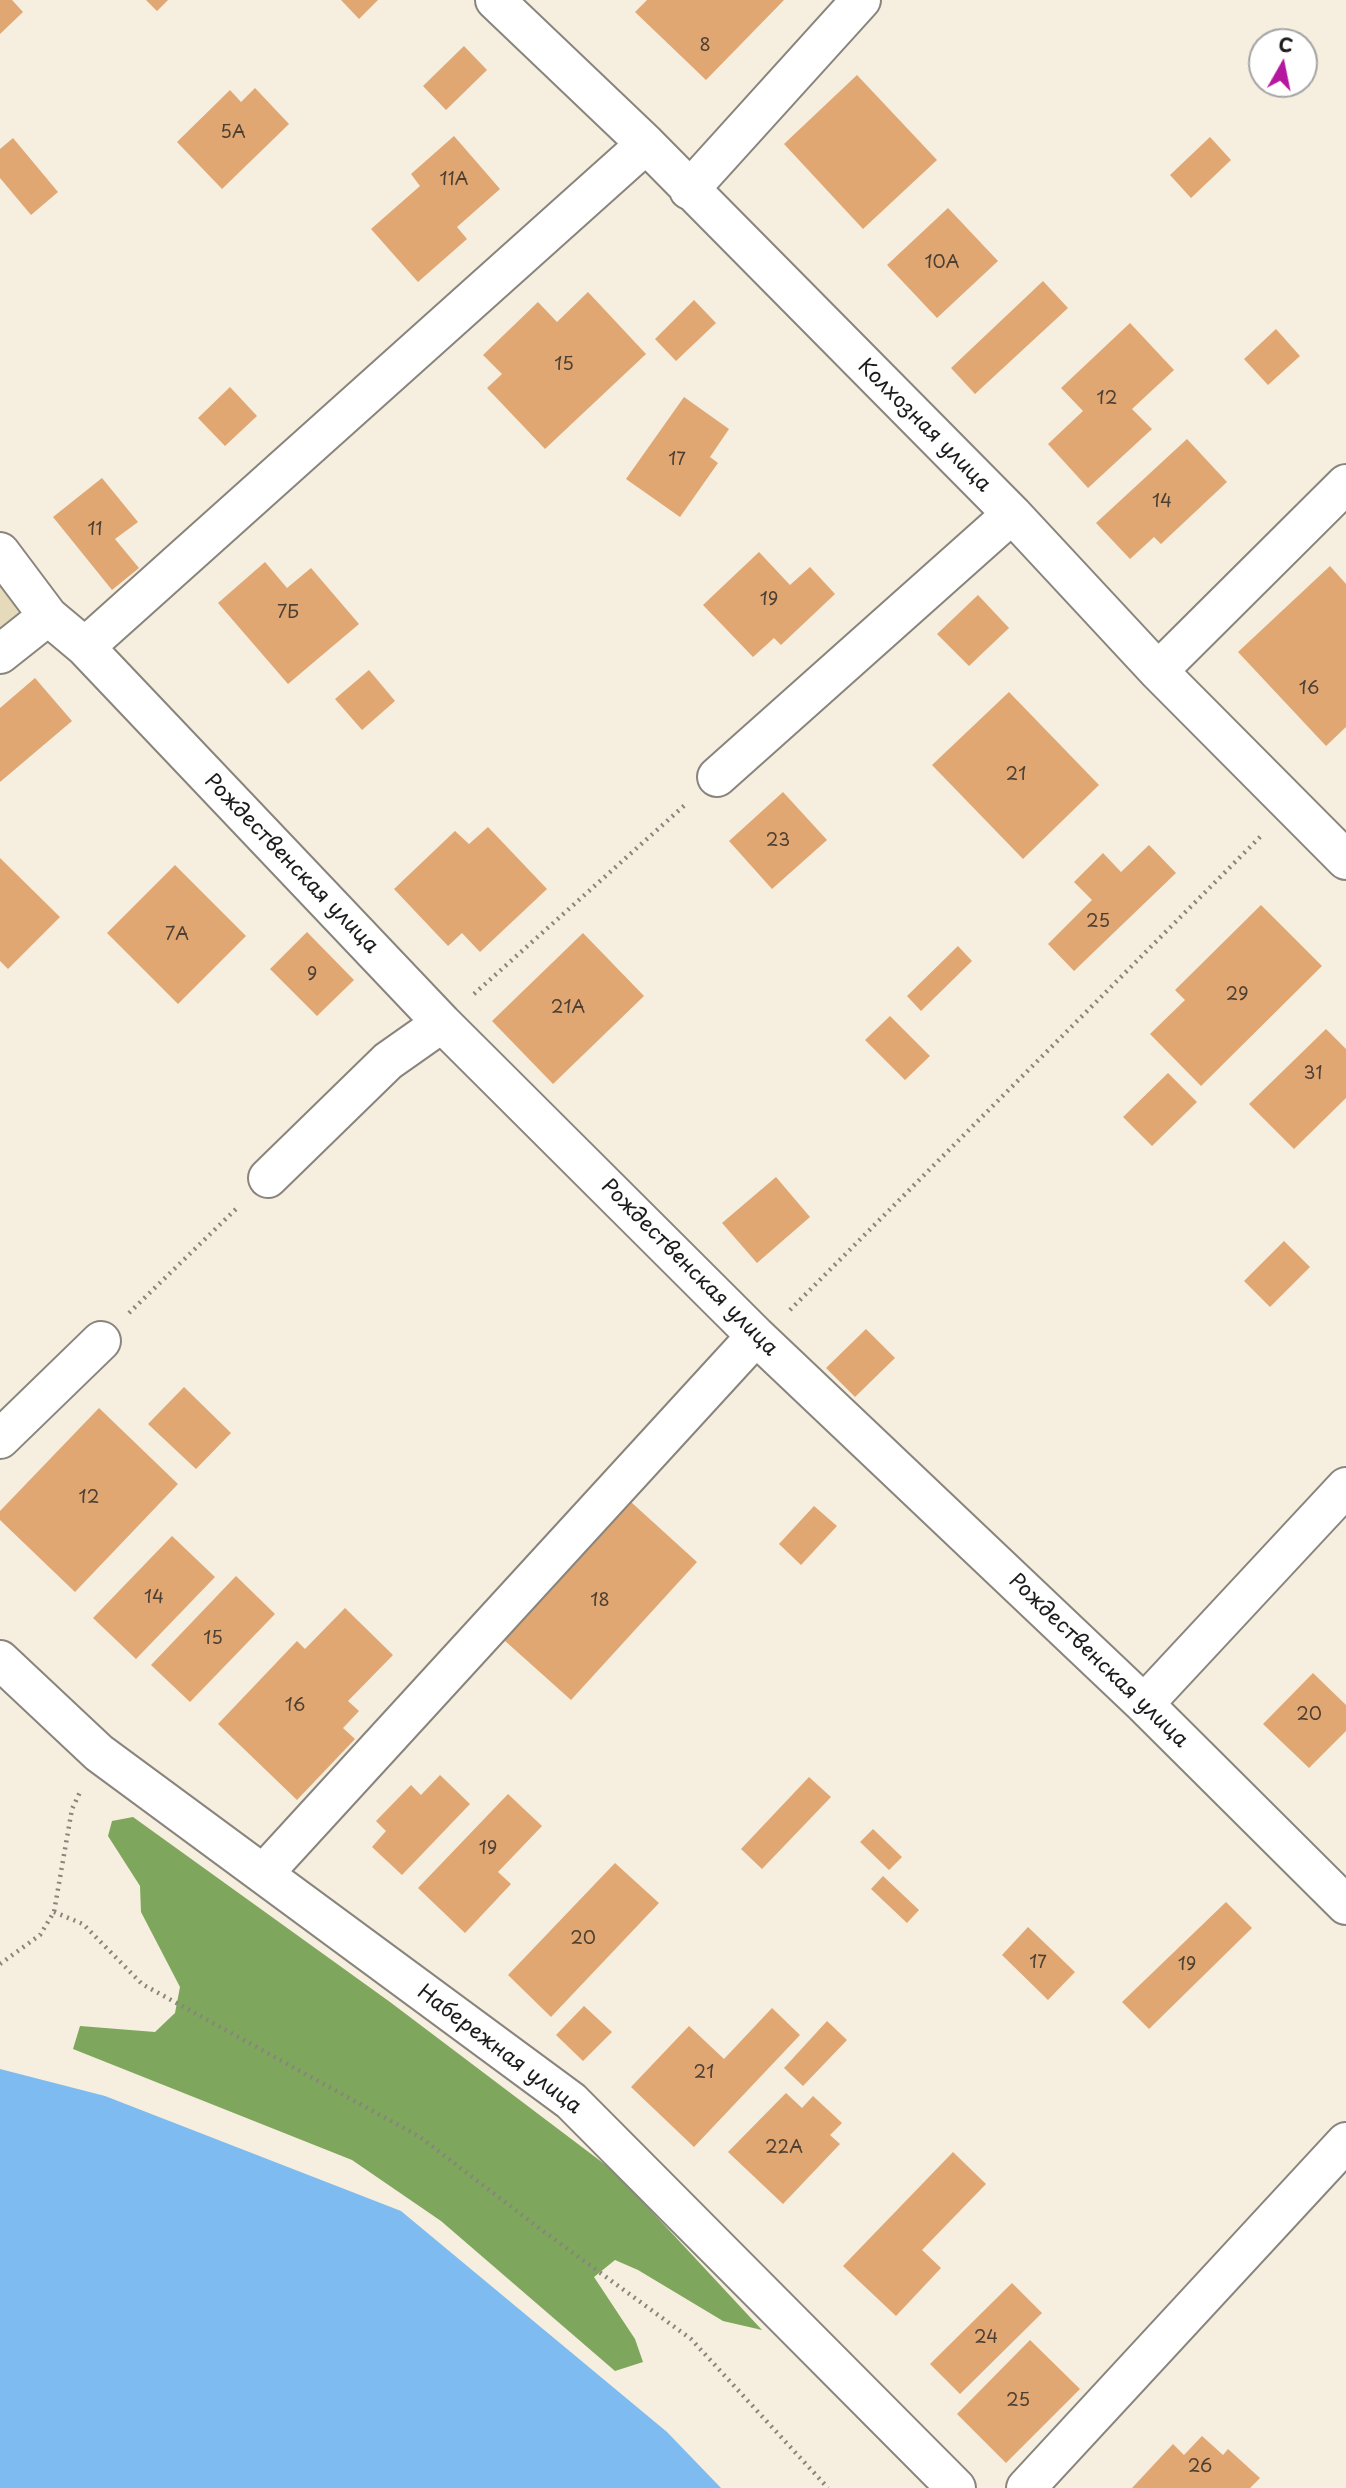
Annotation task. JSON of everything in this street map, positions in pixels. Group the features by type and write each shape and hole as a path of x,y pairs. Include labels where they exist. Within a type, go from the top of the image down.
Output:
{"street":[{"name":"Колхозная улица","path":"495,0 646,144 1012,514 1158,671 1346,860"},
{"path":"690,190 861,0"},
{"path":"85,646 646,144"},
{"path":"1158,671 1346,484"},
{"path":"717,777 1012,514"},
{"name":"Рождественская улица","path":"0,552 48,616 85,646 442,1023 756,1336 1144,1704 1346,1905"},
{"path":"0,654 48,616"},
{"path":"268,1178 388,1061 442,1023"},
{"path":"263,1874 756,1336"},
{"path":"0,1439 101,1340"},
{"path":"1144,1704 1346,1487"},
{"name":"Набережная улица","path":"0,1660 99,1753 571,2101 956,2488"},
{"path":"1026,2488 1346,2143"}],"path":[{"path":"442,1023 717,777"},
{"path":"756,1336 780,1320 1292,804"},
{"path":"101,1340 268,1178"},
{"path":"0,1964 40,1935 54,1912 72,1809 99,1753"},
{"path":"54,1912 83,1924 142,1984 420,2137 691,2339 828,2488"}],"shaded area":[{"path":"0,566 34,612 0,642"}],"green space":[{"path":"133,1817 390,2002 615,2172 762,2330 723,2321 638,2270 615,2260 594,2277 635,2339 643,2362 615,2371 441,2221 352,2160 73,2049 80,2026 155,2032 175,2013 180,1987 141,1912 140,1886 108,1836 112,1821"}],"water":[{"path":"0,2069 105,2096 401,2211 667,2432 721,2488 0,2488"}],"building":[{"path":"0,0 12,0 23,12 0,34"},
{"path":"146,0 168,0 157,11"},
{"path":"341,0 378,0 359,19"},
{"path":"647,0 784,0 706,80 635,12"},
{"path":"464,46 487,70 446,110 423,86"},
{"path":"857,75 937,160 863,229 784,144"},
{"path":"255,88 289,124 222,189 177,142 230,90 241,102"},
{"path":"454,136 500,189 457,227 467,239 418,282 371,229 420,186 411,174"},
{"path":"1210,137 1231,160 1191,198 1170,175"},
{"path":"13,138 58,192 31,215 0,178 0,149"},
{"path":"948,208 998,261 937,318 887,265"},
{"path":"1043,281 1068,308 975,394 951,368"},
{"path":"588,292 646,354 545,449 487,388 502,374 483,355 538,302 557,322"},
{"path":"694,300 716,323 676,361 655,339"},
{"path":"1130,323 1174,370 1132,409 1152,429 1088,488 1048,444 1083,411 1061,388"},
{"path":"1276,329 1300,356 1268,385 1244,359"},
{"path":"230,387 257,416 225,446 198,418"},
{"path":"684,397 729,429 710,457 718,463 680,517 626,479"},
{"path":"1187,439 1227,482 1161,544 1154,537 1130,559 1096,523"},
{"path":"102,478 138,522 115,539 139,568 112,590 53,517"},
{"path":"759,552 790,585 810,567 835,594 781,645 774,638 753,657 703,605"},
{"path":"265,562 287,588 311,568 359,624 288,684 218,603"},
{"path":"1330,566 1346,584 1346,727 1326,746 1238,652"},
{"path":"978,595 1009,628 969,666 937,634"},
{"path":"369,670 395,701 362,730 335,699"},
{"path":"35,678 72,721 0,782 0,708"},
{"path":"1009,692 1099,785 1023,859 932,765"},
{"path":"783,792 827,840 772,889 729,841"},
{"path":"488,827 547,889 480,952 462,933 448,946 394,889 455,831 469,844"},
{"path":"1149,845 1176,873 1074,971 1048,944 1092,900 1074,882 1103,853 1121,872"},
{"path":"0,858 60,917 8,969 0,961"},
{"path":"175,865 246,936 178,1004 107,933"},
{"path":"1261,905 1322,966 1201,1086 1150,1034 1185,1000 1175,990"},
{"path":"307,932 354,980 317,1016 270,969"},
{"path":"583,933 644,996 553,1084 492,1021"},
{"path":"958,946 972,961 921,1011 907,996"},
{"path":"890,1016 930,1056 905,1080 865,1040"},
{"path":"1326,1029 1346,1049 1346,1098 1294,1149 1249,1104"},
{"path":"1168,1073 1197,1102 1152,1146 1123,1117"},
{"path":"776,1177 810,1217 757,1263 722,1223"},
{"path":"1284,1241 1310,1267 1270,1307 1244,1281"},
{"path":"866,1329 895,1358 855,1397 826,1368"},
{"path":"184,1387 231,1433 196,1469 148,1424"},
{"path":"99,1408 178,1484 75,1592 0,1520 0,1511"},
{"path":"631,1502 697,1562 571,1700 504,1640"},
{"path":"814,1506 837,1526 801,1565 779,1544"},
{"path":"172,1536 215,1577 136,1659 93,1618"},
{"path":"236,1576 275,1614 190,1702 151,1665"},
{"path":"345,1608 393,1655 348,1701 359,1711 343,1728 355,1739 297,1800 218,1724 297,1641 305,1649"},
{"path":"1313,1673 1346,1705 1346,1731 1309,1768 1263,1724"},
{"path":"440,1775 470,1804 402,1875 372,1847 386,1831 376,1821 411,1785 421,1795"},
{"path":"809,1777 831,1797 762,1869 741,1849"},
{"path":"508,1794 542,1826 498,1872 511,1884 465,1933 418,1888"},
{"path":"873,1829 902,1857 889,1870 860,1842"},
{"path":"615,1863 659,1903 551,2017 508,1975"},
{"path":"883,1876 919,1910 907,1923 871,1889"},
{"path":"1226,1902 1252,1928 1149,2029 1122,2002"},
{"path":"1028,1927 1075,1972 1048,2000 1002,1955"},
{"path":"584,2006 612,2032 583,2061 556,2035"},
{"path":"772,2008 800,2035 694,2147 631,2087 689,2026 724,2059"},
{"path":"827,2021 847,2040 803,2086 784,2068"},
{"path":"786,2093 802,2108 813,2096 842,2123 830,2135 840,2144 783,2204 728,2152"},
{"path":"953,2152 986,2184 922,2250 941,2268 896,2316 843,2266"},
{"path":"1012,2283 1042,2313 960,2394 930,2364"},
{"path":"1030,2340 1080,2389 1006,2463 957,2414"},
{"path":"1202,2436 1223,2455 1228,2449 1260,2478 1250,2488 1132,2488 1173,2444 1184,2455"}]}
